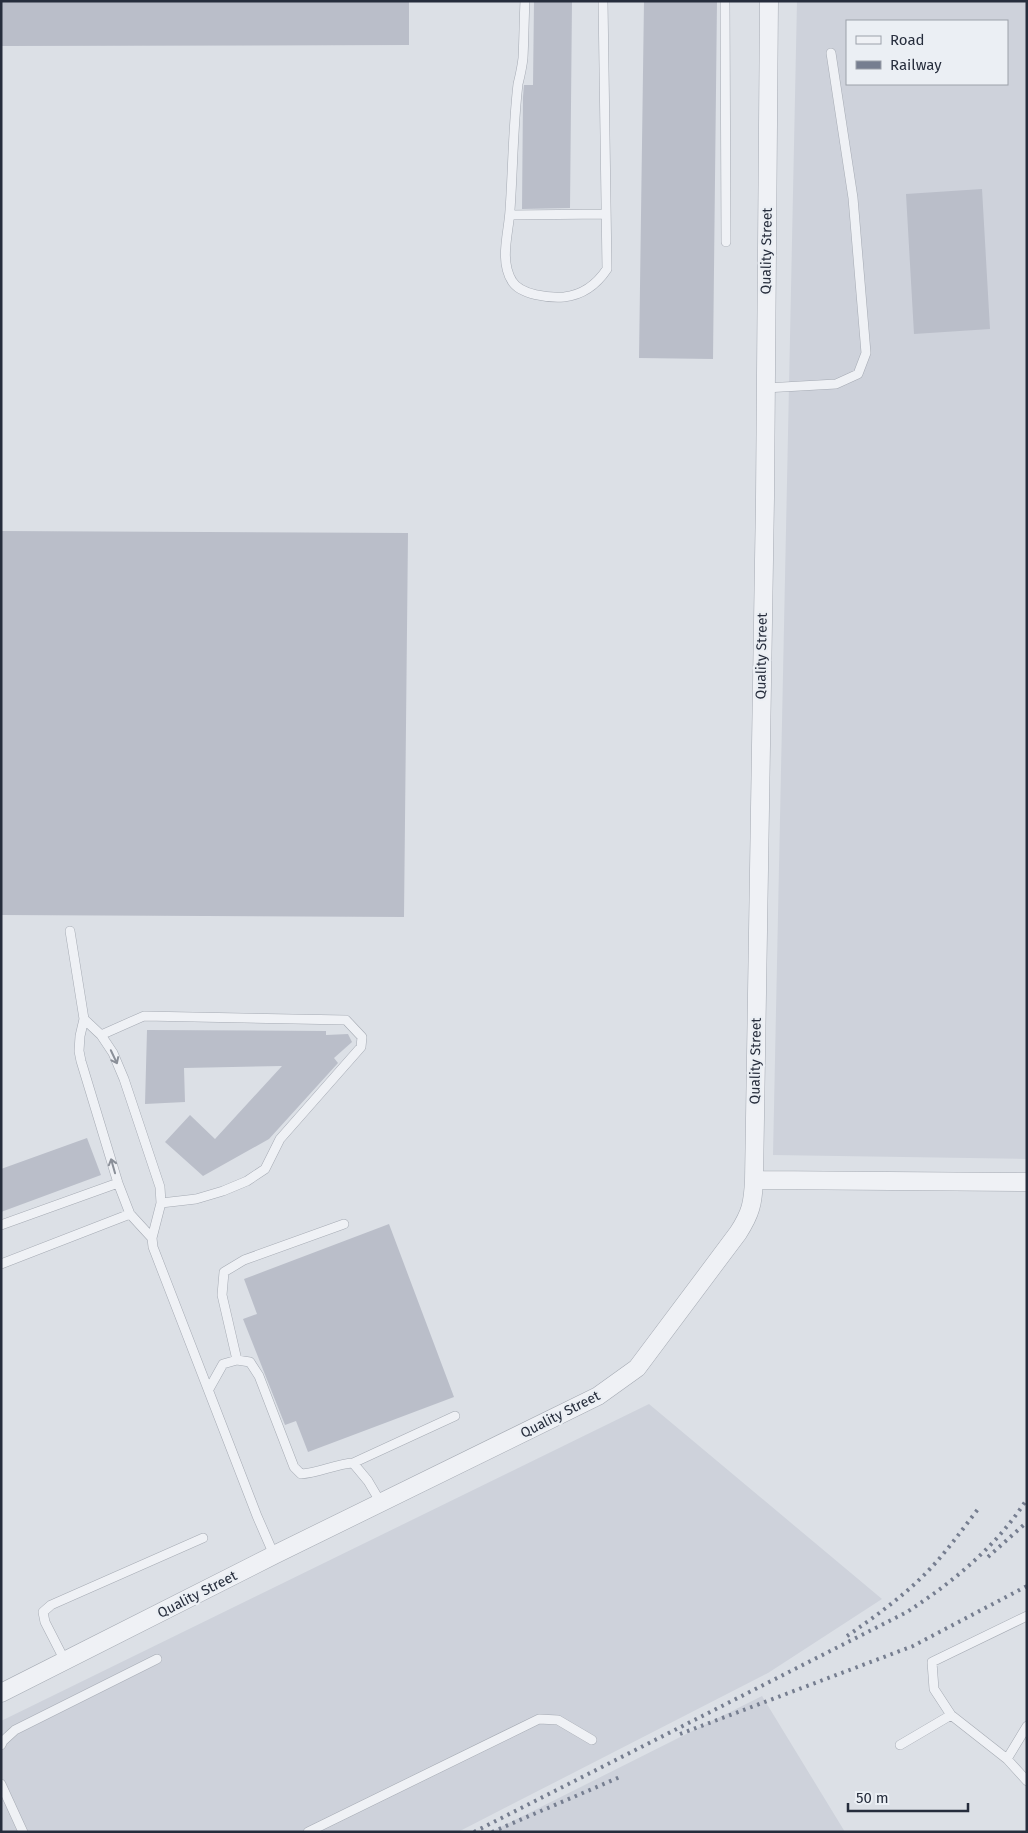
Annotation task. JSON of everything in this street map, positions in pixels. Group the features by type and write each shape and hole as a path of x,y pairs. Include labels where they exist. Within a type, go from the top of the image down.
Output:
{"street":[{"name":"Quality Street","path":"1,1693 274,1555 598,1396 637,1368 748,1217 753,1202 754,1180 769,1"},
{"path":"754,1180 1027,1182"}],"lane":[{"path":"525,1 523,59 518,85 506,264 512,283 535,294 560,297 570,296 585,290 602,277 606,269 604,1"},
{"path":"725,1 726,242"},
{"path":"765,388 836,384 858,374 866,353 853,198 831,53"},
{"path":"510,215 606,214"},
{"path":"70,931 84,1019 80,1036 79,1051 81,1061 118,1183 130,1214 152,1238"},
{"path":"100,1035 144,1016 346,1020 362,1037 361,1048 280,1139 265,1169 247,1181 223,1191 196,1199 161,1203"},
{"path":"84,1019 100,1035 113,1053 124,1079 160,1187 161,1203 152,1238 153,1247 257,1516 274,1555"},
{"path":"1,1225 118,1183"},
{"path":"1,1264 130,1214"},
{"path":"238,1360 222,1295 224,1272 244,1260 344,1224"},
{"path":"208,1389 223,1364 238,1360 250,1362 259,1376 294,1467 301,1474 314,1473 343,1464 353,1463 455,1416"},
{"path":"353,1463 368,1481 381,1503"},
{"path":"65,1661 45,1622 43,1612 51,1605 203,1538"},
{"path":"1027,1616 932,1662 934,1689 951,1715 1007,1760 1027,1781"},
{"path":"1,1745 14,1730 157,1659"},
{"path":"900,1744 951,1715"},
{"path":"308,1832 539,1719 558,1720 592,1740"},
{"path":"1007,1760 1027,1726"},
{"path":"1,1784 23,1832"}],"shaded area":[{"path":"797,1 1027,1 1027,1159 773,1155"},
{"path":"649,1404 882,1599 768,1673 458,1832 1,1832 1,1721"},
{"path":"762,1696 845,1832 491,1832"}],"building":[{"path":"1,1 409,1 409,45 1,46"},
{"path":"534,1 572,1 570,208 522,209 523,97 524,85 533,85"},
{"path":"644,1 717,1 713,359 639,358"},
{"path":"982,189 990,329 914,334 906,194"},
{"path":"1,531 408,533 404,917 1,915"},
{"path":"147,1030 326,1031 326,1035 348,1034 352,1042 334,1058 338,1063 269,1139 203,1176 165,1142 190,1115 215,1139 282,1066 184,1068 185,1102 145,1104"},
{"path":"87,1138 101,1175 1,1212 1,1169"},
{"path":"389,1224 454,1397 308,1452 296,1421 285,1425 243,1319 257,1314 244,1279"}],"railway":[{"path":"474,1832 907,1612 973,1562 1002,1532 1027,1499"},
{"path":"847,1636 890,1605 920,1579 942,1555 978,1509"},
{"path":"988,1557 1027,1522"},
{"path":"680,1734 913,1646 1027,1586"},
{"path":"492,1832 620,1777"}]}
